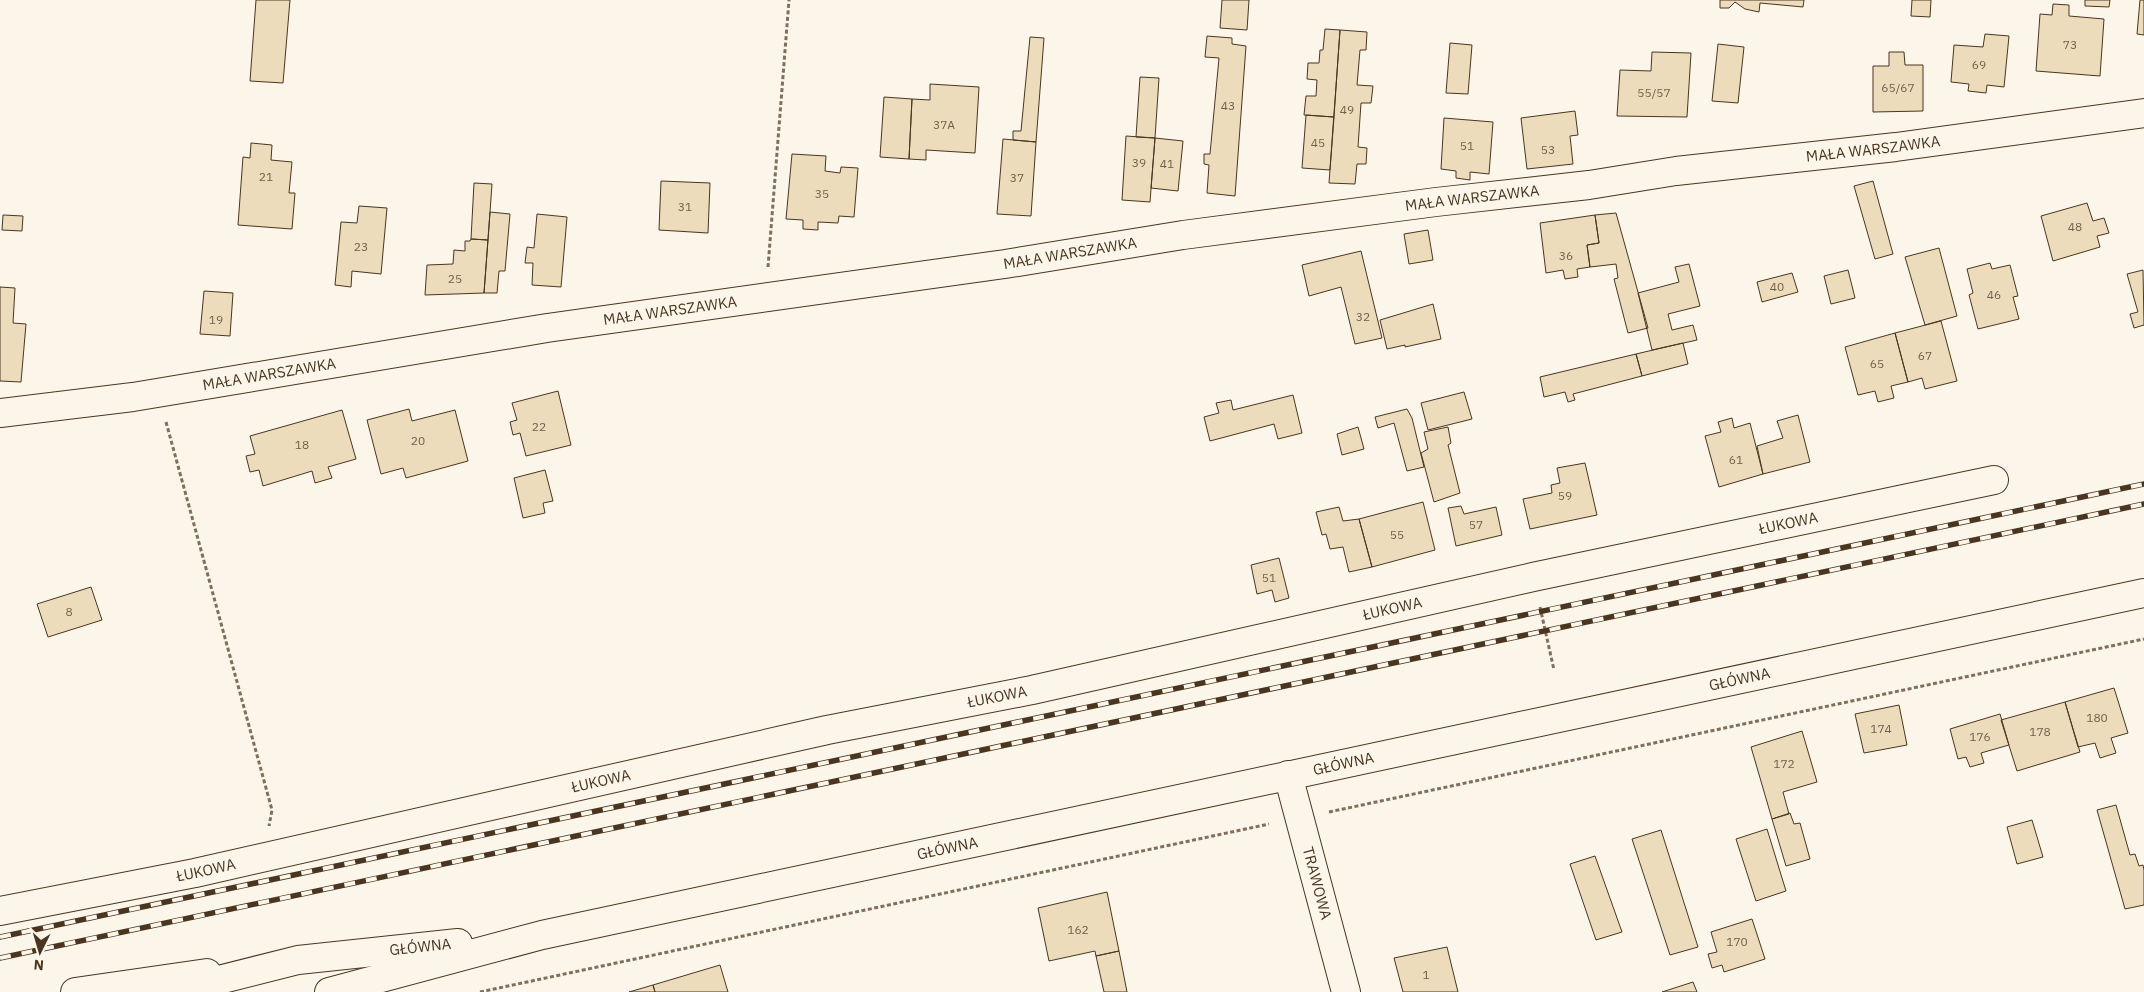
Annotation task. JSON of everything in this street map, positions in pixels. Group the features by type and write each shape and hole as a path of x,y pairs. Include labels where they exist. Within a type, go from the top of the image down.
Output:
{"street":[{"name":"MAŁA WARSZAWKA","path":"0,413 158,392 537,329 1005,264 1183,235 1436,202 1589,185 1676,170 1896,147 2144,114"},
{"name":"ŁUKOWA","path":"0,911 195,873 818,732 1032,690 1533,577 1994,480"},
{"name":"GŁÓWNA","path":"329,992 542,935 2144,593"},
{"name":"TRAWOWA","path":"1288,775 1346,992"},
{"name":"GŁÓWNA","path":"75,992 298,960 542,935"},
{"name":"GŁÓWNA","path":"171,992 298,960"}],"path":[{"path":"766,297 789,0"},
{"path":"158,392 272,810 265,840 254,859"},
{"path":"1533,577 1554,670"}],"building":[{"path":"256,0 290,0 283,83 250,81"},
{"path":"1222,0 1249,0 1247,30 1220,28"},
{"path":"1720,0 1804,0 1803,7 1760,3 1759,12 1745,9 1735,2 1729,8 1720,8"},
{"path":"1912,0 1931,0 1930,17 1911,16"},
{"path":"2085,0 2110,0 2109,7 2085,6"},
{"path":"2140,0 2144,0 2144,35 2137,34"},
{"path":"2053,4 2069,5 2069,16 2104,19 2100,76 2036,71 2040,14 2052,15"},
{"path":"1325,29 1340,30 1334,117 1304,115 1306,96 1316,96 1317,80 1307,79 1308,63 1319,63 1320,50 1323,50"},
{"path":"1340,30 1367,32 1366,50 1360,50 1357,85 1373,86 1371,103 1361,103 1358,147 1367,148 1366,164 1357,164 1355,184 1329,183"},
{"path":"1985,34 2009,36 2004,87 1987,85 1986,93 1968,91 1969,84 1951,82 1954,45 1983,47"},
{"path":"1207,36 1232,38 1232,44 1246,46 1235,196 1207,193 1209,165 1204,164 1204,154 1210,154 1219,58 1205,57"},
{"path":"1030,37 1044,38 1036,142 1013,140 1013,131 1021,131"},
{"path":"1450,43 1472,45 1468,94 1446,93"},
{"path":"1718,44 1744,47 1738,103 1712,101"},
{"path":"1652,52 1691,53 1687,117 1617,116 1620,70 1651,71"},
{"path":"1889,52 1904,52 1905,65 1923,65 1923,111 1873,112 1873,66 1889,66"},
{"path":"1140,77 1159,78 1155,138 1136,137"},
{"path":"930,84 979,87 975,153 926,150 926,160 909,159 912,99 930,100"},
{"path":"884,97 912,99 909,159 880,157"},
{"path":"1575,111 1578,135 1570,136 1573,164 1527,169 1521,118"},
{"path":"1306,115 1334,117 1330,170 1302,168"},
{"path":"1444,118 1493,122 1489,174 1470,172 1470,180 1456,178 1456,171 1441,169"},
{"path":"1126,136 1155,138 1150,202 1122,200"},
{"path":"1155,138 1183,141 1178,191 1151,188"},
{"path":"1003,139 1036,142 1031,216 997,214"},
{"path":"251,143 272,145 271,160 292,162 289,193 295,193 292,229 238,225 243,157 250,158"},
{"path":"792,154 826,156 825,171 840,173 841,167 858,168 854,217 839,216 838,223 818,222 818,230 803,229 803,220 786,219"},
{"path":"661,181 710,183 708,233 659,230"},
{"path":"1873,181 1893,254 1875,259 1854,186"},
{"path":"474,183 492,184 488,240 471,239"},
{"path":"2087,203 2093,221 2104,218 2109,233 2097,236 2100,247 2053,261 2041,216"},
{"path":"359,206 387,208 381,274 352,271 351,287 335,285 341,222 357,223"},
{"path":"490,212 510,214 505,271 499,271 497,293 484,293"},
{"path":"1616,213 1648,328 1628,333 1614,279 1618,278 1616,264 1590,267 1587,245 1599,243 1595,215"},
{"path":"537,214 567,217 561,287 532,285 533,263 525,263 527,247 534,248"},
{"path":"3,215 23,216 22,231 2,230"},
{"path":"1595,215 1599,243 1587,245 1590,267 1577,269 1578,277 1565,279 1563,270 1546,273 1540,223"},
{"path":"1428,230 1433,260 1409,264 1404,234"},
{"path":"471,239 488,240 484,293 425,295 427,265 453,264 454,250 465,251 465,241 470,241"},
{"path":"1939,248 1957,316 1925,325 1905,257"},
{"path":"1361,251 1382,338 1355,344 1341,287 1309,296 1302,265"},
{"path":"1990,263 1992,269 2010,265 2018,296 2013,297 2019,319 1978,329 1969,295 1973,293 1967,269"},
{"path":"1689,264 1700,306 1668,314 1672,330 1693,325 1697,340 1652,350 1638,293 1679,282 1675,267"},
{"path":"1848,270 1855,298 1831,304 1824,276"},
{"path":"2143,270 2144,325 2134,328 2130,314 2138,312 2127,274"},
{"path":"1792,273 1798,292 1762,302 1757,282"},
{"path":"0,287 15,288 13,323 26,324 21,382 0,381"},
{"path":"204,291 233,293 230,336 200,334"},
{"path":"1433,304 1441,339 1387,349 1380,320"},
{"path":"1941,321 1957,381 1925,389 1922,378 1908,382 1895,333"},
{"path":"1895,333 1908,382 1891,386 1894,398 1878,402 1875,391 1858,395 1845,347"},
{"path":"1683,343 1688,364 1642,376 1636,354"},
{"path":"1636,354 1642,376 1573,394 1575,400 1568,402 1565,392 1544,397 1540,377"},
{"path":"558,391 571,445 526,456 520,433 513,435 510,422 517,420 512,403"},
{"path":"1464,392 1472,419 1428,430 1421,403"},
{"path":"1293,395 1302,433 1278,439 1274,424 1210,441 1204,417 1219,413 1216,403 1231,400 1233,410"},
{"path":"409,409 412,421 455,410 468,461 406,478 403,468 381,474 367,420"},
{"path":"1407,409 1412,418 1424,467 1407,471 1394,423 1378,428 1375,417"},
{"path":"342,410 356,459 328,467 332,478 315,483 312,471 263,486 259,470 250,472 246,456 255,454 250,436"},
{"path":"1798,415 1810,462 1763,474 1757,446 1783,438 1777,421"},
{"path":"1732,418 1734,428 1750,423 1763,474 1719,487 1705,436 1721,432 1718,422"},
{"path":"1358,427 1364,449 1342,455 1337,434"},
{"path":"1448,427 1451,443 1448,445 1460,493 1434,502 1421,453 1428,449 1424,432"},
{"path":"1585,463 1597,515 1530,529 1523,499 1552,493 1551,485 1560,483 1557,468"},
{"path":"545,470 553,501 543,503 545,513 523,518 514,478"},
{"path":"1423,502 1435,550 1372,567 1359,519"},
{"path":"1461,506 1464,514 1496,507 1502,535 1456,546 1448,508"},
{"path":"1339,507 1343,521 1359,519 1372,567 1349,572 1343,547 1330,549 1326,534 1322,535 1316,512"},
{"path":"1279,558 1289,598 1275,602 1272,590 1257,594 1251,565"},
{"path":"91,587 102,620 48,637 37,604"},
{"path":"2114,688 2128,733 2111,738 2116,753 2100,758 2095,743 2078,747 2065,702"},
{"path":"2065,702 2080,752 2017,771 2001,720"},
{"path":"1899,705 1907,745 1864,753 1855,714"},
{"path":"2000,714 2009,745 1981,753 1984,763 1970,767 1966,757 1958,759 1950,729"},
{"path":"1802,731 1817,782 1783,792 1789,814 1772,819 1751,747"},
{"path":"2116,805 2130,855 2135,854 2139,866 2143,865 2144,870 2144,905 2125,909 2097,810"},
{"path":"1790,813 1794,824 1800,823 1810,859 1786,866 1772,819"},
{"path":"2032,820 2043,857 2017,864 2007,827"},
{"path":"1767,829 1786,891 1756,901 1736,839"},
{"path":"1661,830 1698,947 1670,955 1632,839"},
{"path":"1595,856 1622,932 1596,940 1570,864"},
{"path":"1107,892 1119,951 1096,956 1095,951 1049,961 1038,908"},
{"path":"1752,919 1765,959 1724,972 1722,965 1712,968 1708,954 1717,952 1711,932"},
{"path":"1447,947 1458,992 1403,992 1394,958"},
{"path":"1119,951 1127,992 1104,992 1096,956"},
{"path":"720,965 728,992 655,992 653,985"},
{"path":"1693,982 1697,992 1662,992"},
{"path":"653,985 655,992 629,992"}],"railway":[{"path":"0,937 2144,484"},
{"path":"0,958 2144,504"}]}
